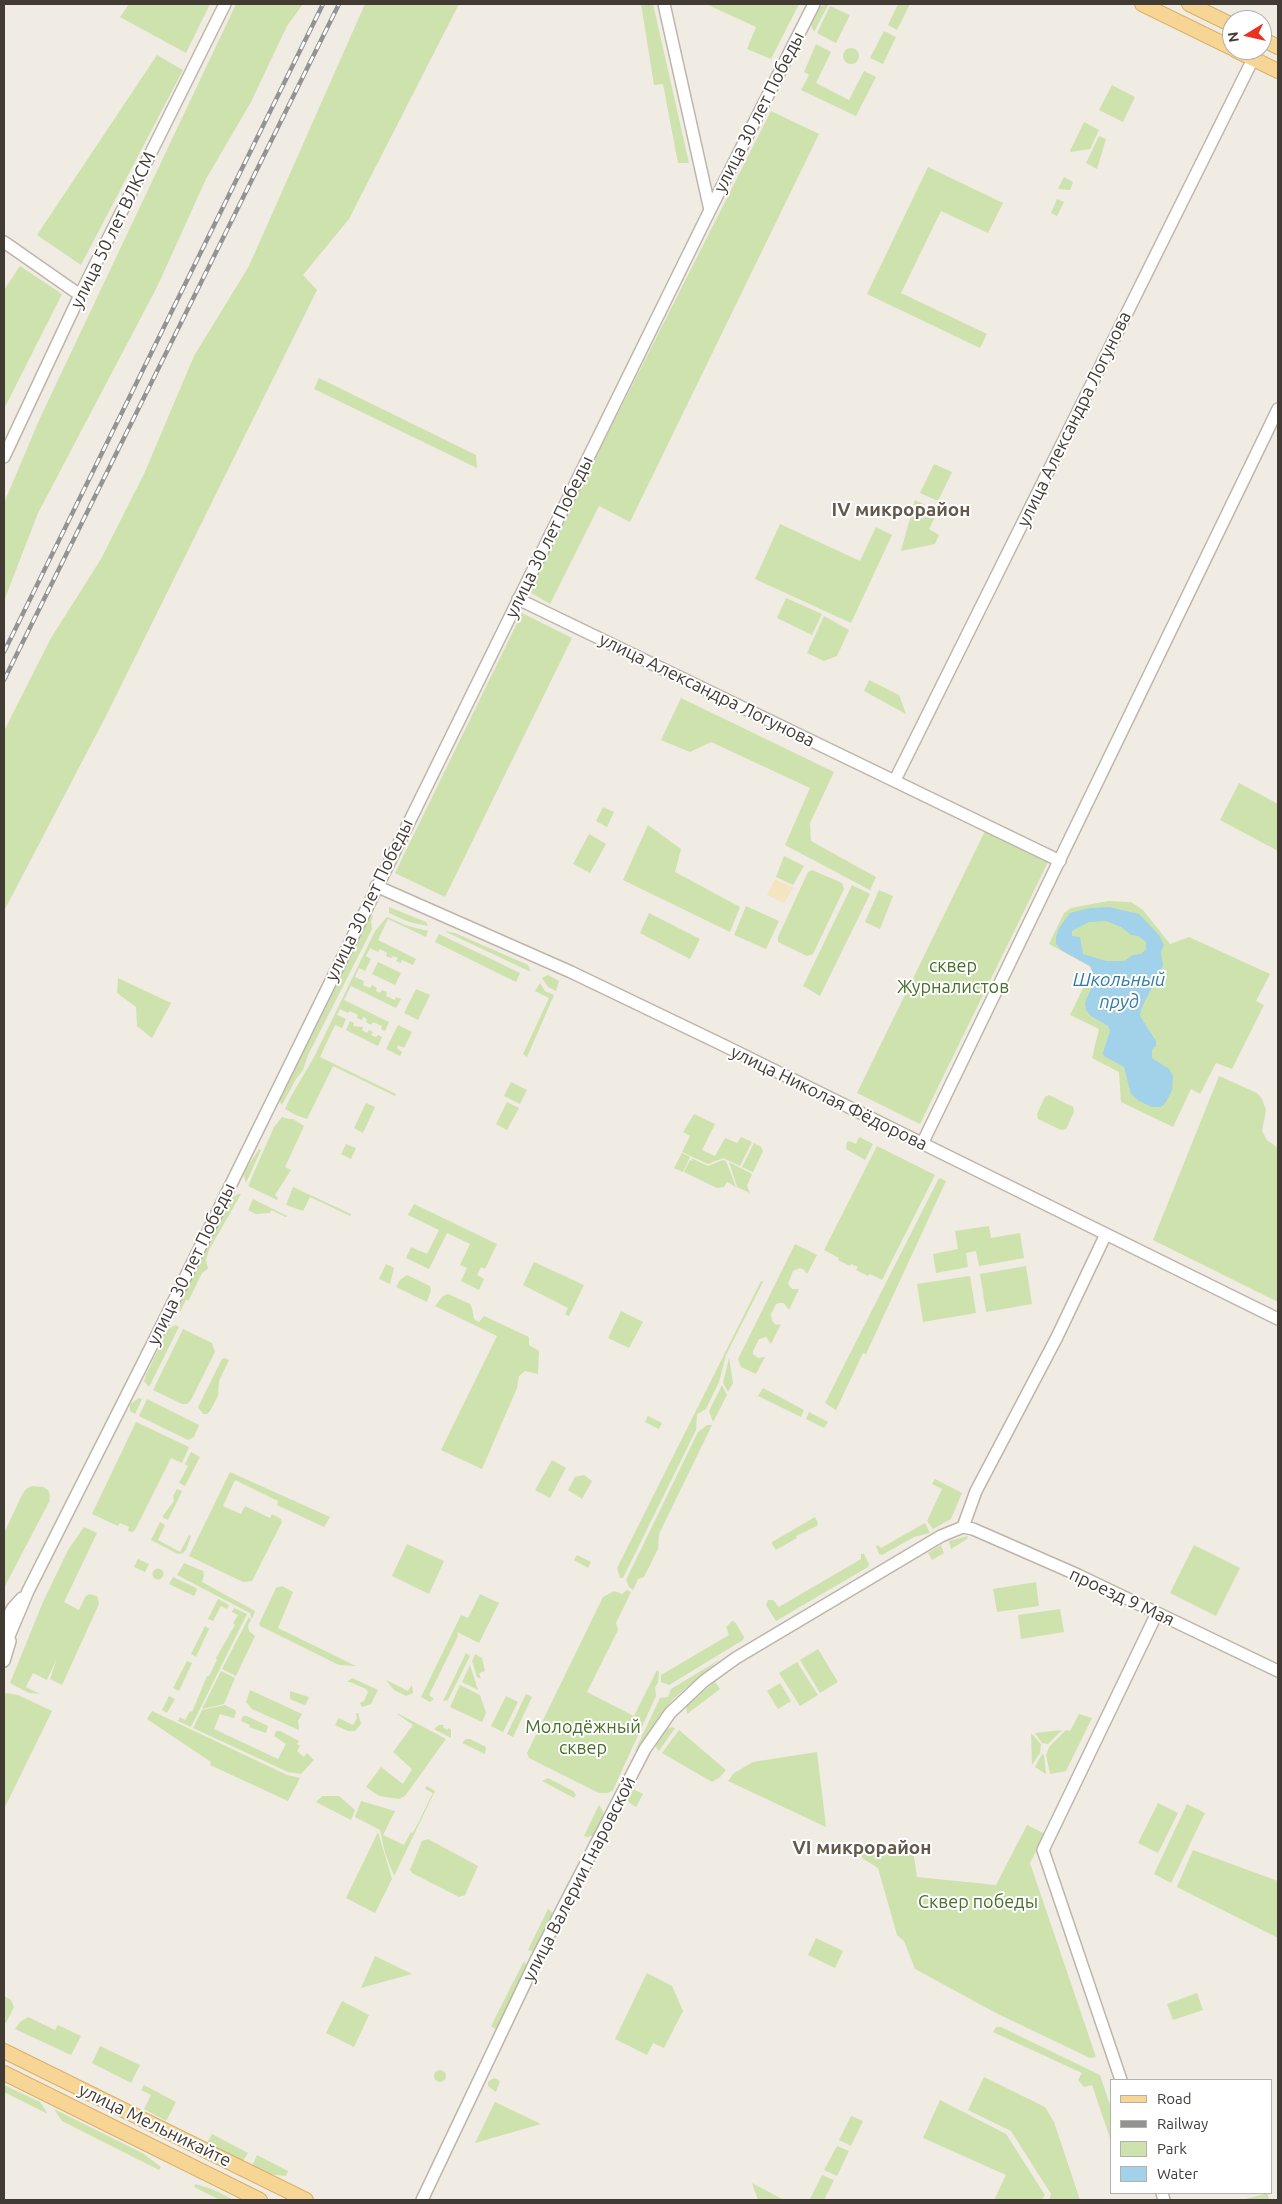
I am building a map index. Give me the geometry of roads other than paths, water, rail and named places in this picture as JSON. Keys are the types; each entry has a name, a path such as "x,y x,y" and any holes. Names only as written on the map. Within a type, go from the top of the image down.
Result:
{"main road":[{"path":"1142,4 1222,43"},
{"path":"1190,4 1222,20"},
{"path":"1256,60 1278,71"},
{"name":"улица Мельникайте","path":"4,2051 306,2200"},
{"name":"улица Мельникайте","path":"4,2073 260,2200"}],"street":[{"name":"улица 50 лет ВЛКСМ","path":"4,457 80,295 225,4"},
{"name":"улица 30 лет Победы","path":"664,4 710,210"},
{"name":"улица 30 лет Победы","path":"4,1648 28,1591 155,1338 376,886 811,7"},
{"name":"улица Александра Логунова","path":"895,780 1251,60"},
{"path":"4,242 80,295"},
{"path":"922,1144 1060,861 1100,773 1278,409"},
{"name":"улица Александра Логунова","path":"518,599 1060,861"},
{"name":"улица Николая Фёдорова","path":"376,886 572,972 1278,1319"},
{"path":"963,1527 976,1491 1053,1345 1106,1234"},
{"name":"проезд 9 Мая","path":"963,1527 973,1529 1078,1575 1278,1671"},
{"name":"улица Валерии Гнаровской","path":"422,2200 537,1958 645,1749 670,1714 704,1681 736,1658 942,1536 963,1527"},
{"name":"улица 30 лет Победы","path":"4,1626 8,1612 28,1591"},
{"path":"1121,2079 1043,1850 1157,1613"},
{"path":"4,1661 16,1622"}],"water":[{"name":"Школьный пруд","path":"1109,907 1139,914 1159,935 1164,945 1161,952 1163,966 1141,1009 1140,1016 1156,1041 1156,1046 1152,1050 1152,1058 1169,1069 1173,1076 1172,1090 1161,1107 1152,1107 1139,1101 1131,1094 1124,1067 1104,1056 1103,1053 1110,1031 1108,1026 1091,1016 1086,1010 1085,1002 1091,989 1092,971 1090,966 1061,950 1056,944 1059,928 1070,913 1090,908","holes":["1106,921 1121,927 1131,935 1138,936 1146,942 1146,949 1141,954 1133,955 1124,961 1106,961 1083,954 1080,937 1072,936 1072,931 1089,922"]}],"railway":[{"path":"4,652 323,4"},
{"path":"4,680 339,4"}],"district":[{"name":"IV микрорайон","path":"901,510"},
{"name":"VI микрорайон","path":"862,1848"}],"park label":[{"name":"сквер Журналистов","path":"953,976"},
{"name":"Молодёжный сквер","path":"583,1737"},
{"name":"Сквер победы","path":"978,1902"}]}
